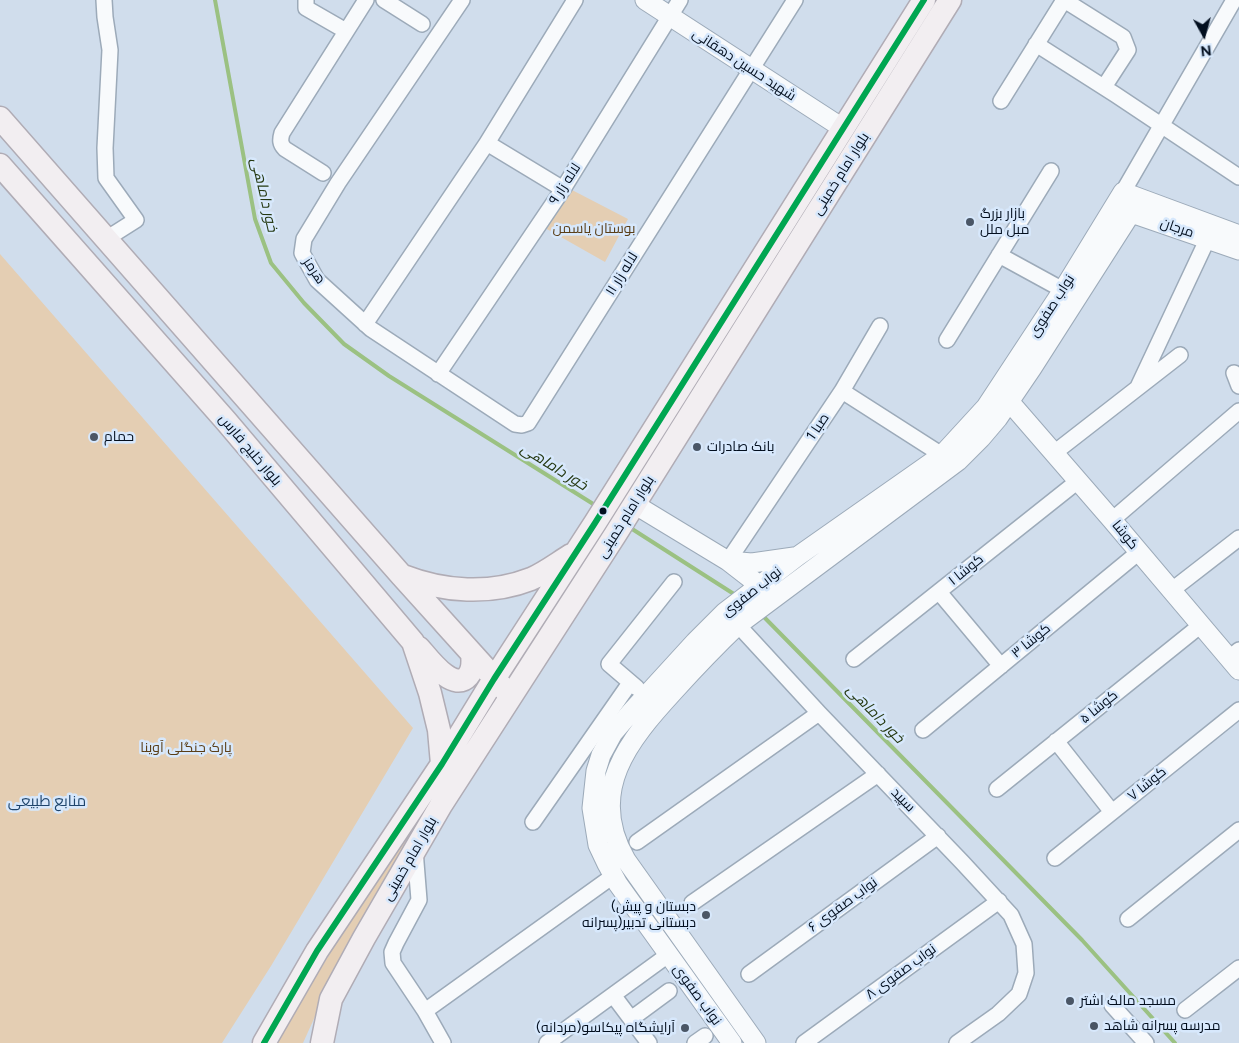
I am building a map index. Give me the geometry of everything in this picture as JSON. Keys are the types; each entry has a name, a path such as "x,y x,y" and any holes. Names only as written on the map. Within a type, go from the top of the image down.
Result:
{"main road":[{"name":"بلوار امام خمینی","path":"264,1043 317,951 442,764 924,0"},
{"name":"بلوار امام خمینی","path":"322,1043 331,999 441,805 616,534 950,0"},
{"path":"0,118 402,576 512,697"},
{"name":"بلوار خلیج فارس","path":"0,165 226,421 413,642 430,693 439,730 442,764"},
{"path":"402,576 435,586 481,590 502,588 533,578 576,552"},
{"path":"413,642 452,680 462,680 468,675 472,667 472,654"},
{"path":"312,1043 331,999"}],"street":[{"path":"104,0 104,17 110,50 105,148 106,178 136,220 106,239"},
{"path":"306,0 306,8 346,31"},
{"path":"323,173 285,149 280,140 282,133 366,0"},
{"path":"384,0 422,24"},
{"name":"هرمز","path":"462,0 338,183 304,239 302,253 317,280 366,324 395,346 515,424 522,425"},
{"path":"366,324 486,143 575,0"},
{"name":"شهید حسین دهقانی","path":"645,0 844,129"},
{"name":"لاله زار ۹","path":"438,374 563,189 680,0"},
{"name":"لاله زار ۱۱","path":"522,425 528,423 795,0"},
{"path":"1001,101 1064,0 1123,36 1128,50 1110,91"},
{"path":"1127,203 1161,126 1234,0"},
{"path":"1036,44 1239,177"},
{"path":"486,143 563,189"},
{"path":"947,340 1051,171"},
{"name":"مرجان","path":"1127,203 1236,229"},
{"name":"مرجان","path":"1127,203 1239,250"},
{"name":"نواب صفوی","path":"732,1043 613,876 598,845 592,808 596,771 608,741 694,642 735,616 772,600 958,461 986,432 1004,395 1063,290 1127,203"},
{"name":"نواب صفوی","path":"756,1043 618,846 612,825 610,808 611,791 617,771 627,750 645,723 708,654 757,587 942,455 986,407 1004,395 1127,203"},
{"path":"1138,387 1208,238"},
{"path":"999,255 1063,290"},
{"name":"صبا 1","path":"728,560 842,391 880,326"},
{"path":"1054,452 1180,355"},
{"path":"842,391 942,455"},
{"name":"کوشا","path":"1004,395 1201,625 1236,660"},
{"path":"1112,520 1239,411"},
{"name":"کوشا ۱","path":"854,660 1078,481"},
{"path":"631,508 728,560 772,600"},
{"path":"1172,590 1239,538"},
{"name":"کوشا ۳","path":"923,730 1139,552"},
{"path":"728,560 752,563 798,556"},
{"path":"646,696 609,664 674,582"},
{"path":"939,592 1001,666"},
{"name":"سپید","path":"735,616 819,713 1011,914 1024,944 1026,973 1019,994 965,1041"},
{"name":"کوشا ۵","path":"997,789 1201,625"},
{"path":"532,822 630,683"},
{"name":"کوشا ۷","path":"1055,858 1239,710"},
{"path":"638,842 819,713"},
{"path":"1056,740 1112,812"},
{"path":"692,903 878,774"},
{"path":"1128,919 1239,830"},
{"name":"نواب صفوی ۶","path":"749,974 938,836"},
{"path":"415,850 419,900 392,952 393,963 425,1011 443,1043"},
{"path":"425,1011 613,876"},
{"name":"نواب صفوی ۸","path":"804,1043 999,902"},
{"path":"547,1043 685,942"},
{"path":"1185,1010 1239,968"},
{"path":"630,1019 669,991"},
{"path":"614,994 630,1019 649,1043"},
{"path":"1112,1005 1146,1043"}],"green space":[{"name":"بوستان یاسمن","path":"572,190 628,219 605,262 545,228"},
{"name":"پارک جنگلی آوینا","path":"0,254 413,728 271,966 222,1043 0,1043"},
{"path":"494,691 499,698 327,990 303,1043 274,1043"}],"waterway":[{"name":"خور داماهی","path":"215,0 255,219 271,263 304,303 344,344 389,376 598,507"},
{"name":"خور داماهی","path":"629,527 737,596"},
{"name":"خور داماهی","path":"762,615 1082,940 1175,1043"}],"transit line":[{"path":"264,1043 317,951 442,764 924,0"}],"place":[{"name":"بازار بزرگ مبل ملل","path":"970,222"},
{"name":"حمام","path":"94,437"},
{"name":"بانک صادرات","path":"697,447"},
{"name":"(دبستان و پیش دبستانی تدبیر(پسرانه","path":"706,915"},
{"name":"مسجد مالک اشتر","path":"1070,1001"},
{"name":"مدرسه پسرانه شاهد","path":"1094,1026"},
{"name":"(آرایشگاه پیکاسو(مردانه","path":"685,1028"}],"district":[{"name":"منابع طبیعی","path":"47,802"}]}
